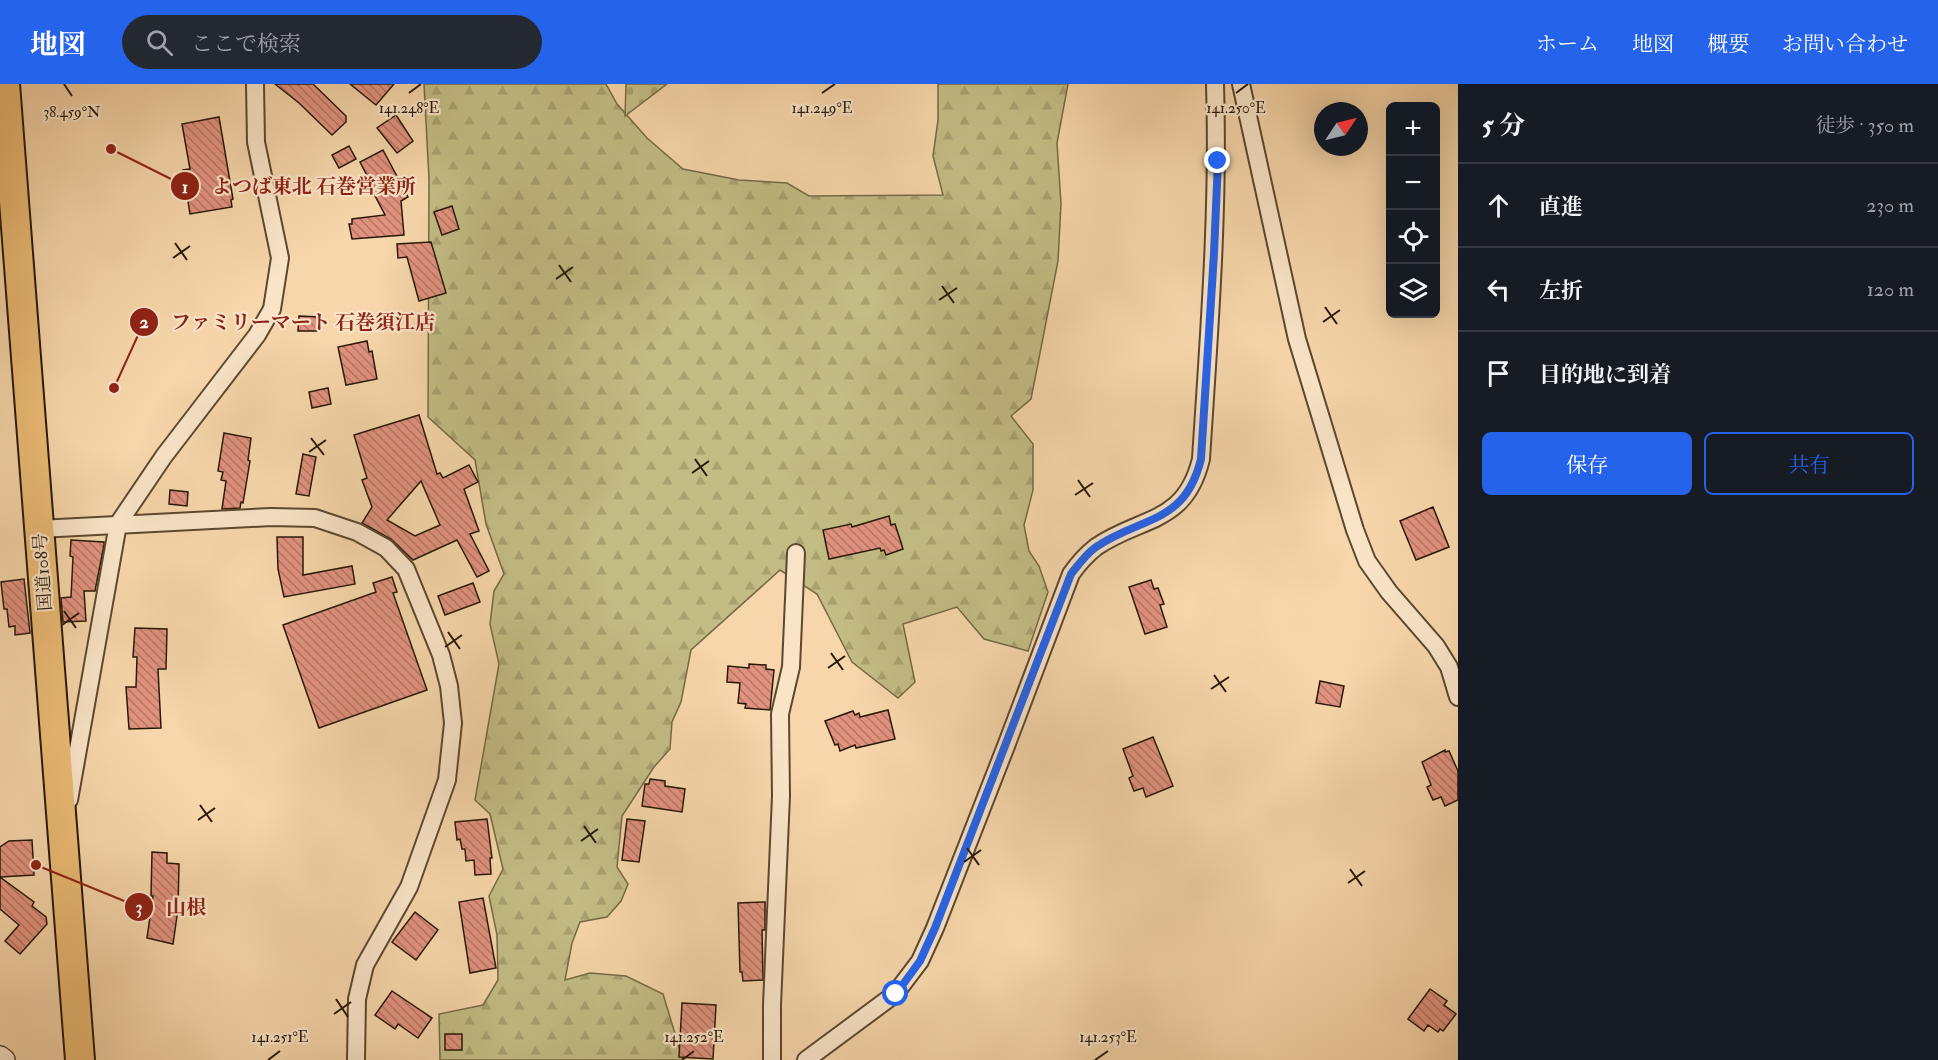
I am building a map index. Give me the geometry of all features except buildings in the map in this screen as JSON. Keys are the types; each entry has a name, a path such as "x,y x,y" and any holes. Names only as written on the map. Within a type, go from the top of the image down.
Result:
{"highway":[{"name":"国道108号","path":"5,84 80,1060"}],"street":[{"path":"63,834 118,524 164,456 257,335 272,309 280,258 256,142 255,84"},
{"path":"806,1060 896,994 920,961 1003,756 1071,574 1096,547 1159,518 1187,493 1197,477 1201,459 1214,253 1218,161 1215,84"},
{"path":"1241,84 1297,339 1355,530 1367,561 1389,592 1440,653 1449,668 1458,697"},
{"path":"39,529 271,517 315,518 357,532 386,548 406,569 441,655 449,686 453,723 447,780 409,887 365,964 357,999 356,1060"},
{"path":"772,1060 772,1005 781,796 780,714 791,667 796,553"},
{"path":"0,1057 4,1060"}],"green space":[{"path":"424,84 606,84 617,104 647,138 683,169 739,180 787,183 809,196 943,195 933,156 938,120 938,84 1068,84 1057,143 1061,204 1058,261 1031,399 1011,416 1033,444 1033,490 1024,525 1029,551 1039,566 1048,592 1028,651 984,639 957,607 903,624 915,682 898,698 852,662 817,594 780,570 691,650 681,702 672,722 670,749 654,767 622,816 617,867 628,884 621,901 607,917 580,922 572,943 565,980 590,973 626,976 663,994 683,1060 440,1060 439,1014 483,1005 498,980 497,935 489,896 503,869 490,814 475,800 499,664 490,624 494,591 504,574 486,524 475,460 428,417 429,179"},
{"path":"626,84 667,84 625,116"}],"place":[{"name":"よつば東北 石巻営業所","path":"111,149"},
{"name":"ファミリーマート 石巻須江店","path":"114,388"},
{"name":"山根","path":"36,865"}],"route":[{"path":"896,994 920,961 935,928 1071,574 1096,547 1159,518 1187,493 1197,477 1201,459 1218,161"}]}
